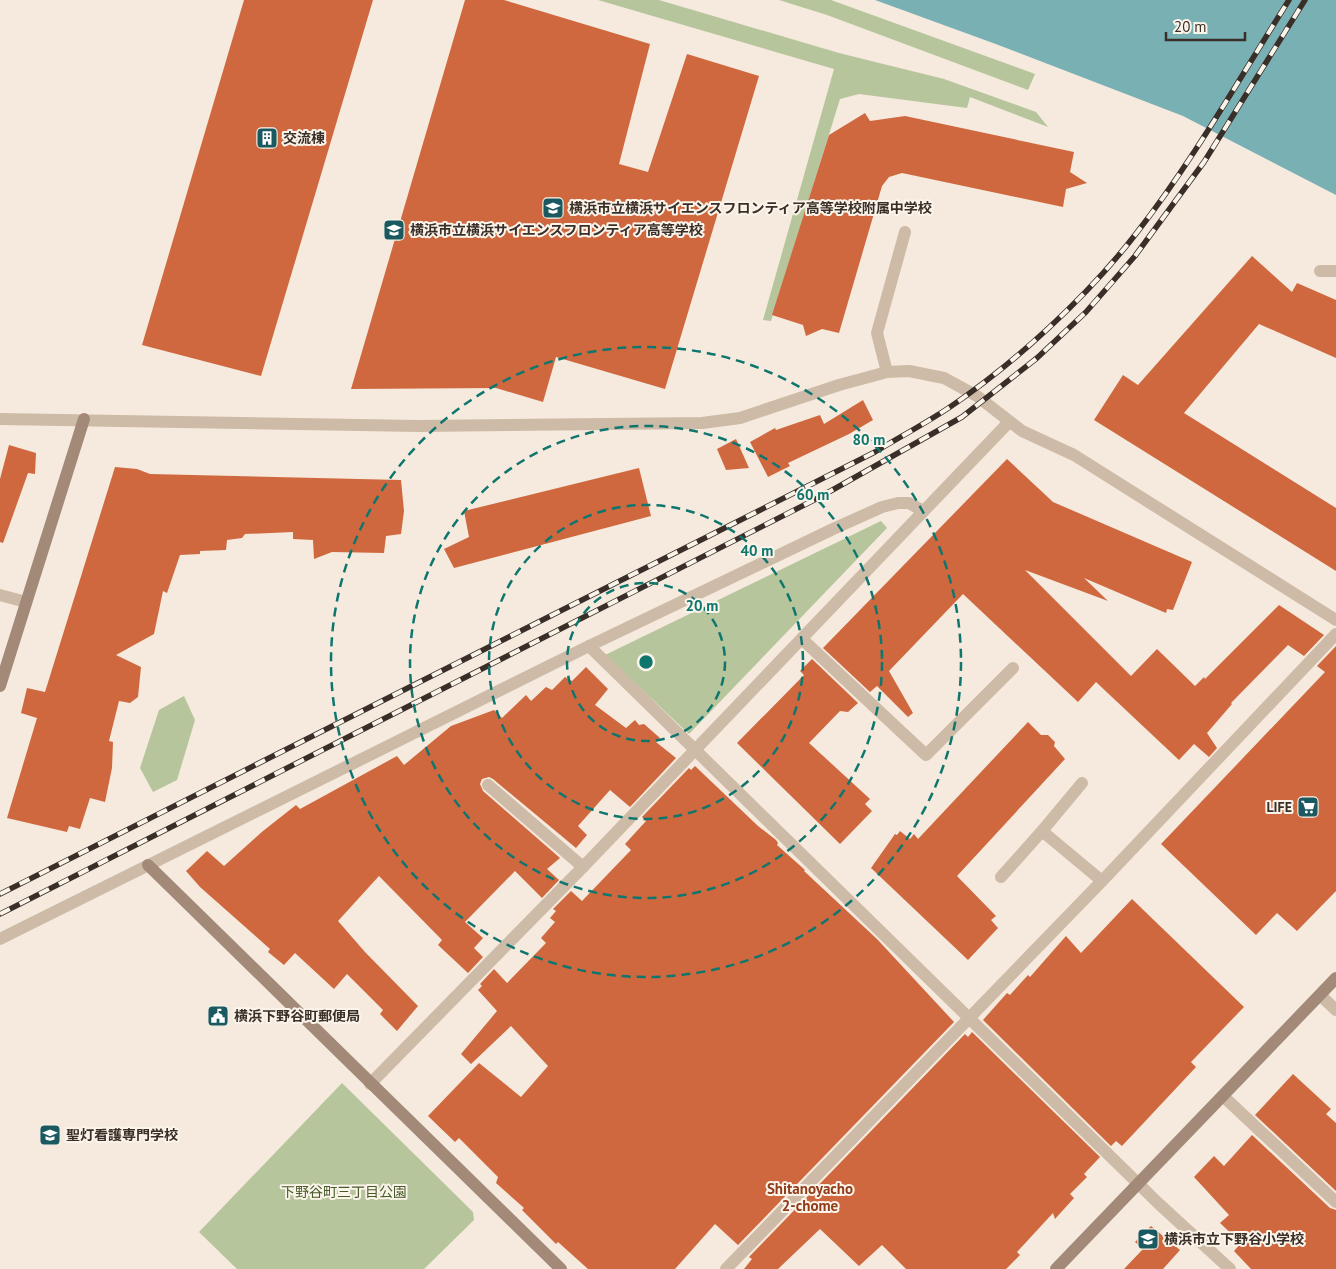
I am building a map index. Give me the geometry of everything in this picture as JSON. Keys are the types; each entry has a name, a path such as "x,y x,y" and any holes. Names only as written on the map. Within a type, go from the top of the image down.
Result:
{"street":[{"path":"887,372 877,333 905,232"},
{"path":"1320,272 1336,271"},
{"path":"0,419 418,426 702,424 740,418 839,385 887,372 909,371 944,378 977,396 1022,431 1074,455 1336,620"},
{"path":"0,686 84,419"},
{"path":"370,1084 583,866 1009,422"},
{"path":"0,939 589,646 882,507 898,503 909,503 923,511"},
{"path":"0,595 26,602"},
{"path":"726,1269 1102,881 1336,634"},
{"path":"802,638 926,755 1013,668"},
{"path":"589,646 970,1016 1139,1184 1230,1269"},
{"path":"1001,877 1082,783"},
{"path":"488,785 583,866"},
{"path":"1042,831 1102,881"},
{"path":"148,865 561,1269"},
{"path":"1056,1269 1320,995 1334,983"},
{"path":"1320,995 1336,1010"},
{"path":"1223,1096 1336,1202"}],"green space":[{"path":"598,0 659,0 839,53 944,79 1036,112 1048,127 970,97 967,108 859,94 840,99 771,321 763,320 834,69"},
{"path":"779,0 831,0 1035,74 1028,90 827,15"},
{"path":"881,521 887,528 689,734 605,655"},
{"path":"184,696 195,720 177,780 153,792 140,768 159,710"},
{"name":"下野谷町三丁目公園","path":"342,1083 473,1212 474,1220 424,1269 237,1269 199,1232"}],"water":[{"path":"875,0 1336,0 1336,195 1183,116"}],"building":[{"name":"交流棟","path":"244,0 373,0 261,376 142,345"},
{"path":"465,0 504,0 650,44 619,164 648,172 687,54 759,76 665,389 556,357 543,402 496,388 351,389"},
{"path":"865,113 870,121 905,116 1074,152 1070,172 1087,183 1066,189 1063,207 902,173 889,177 882,186 839,333 822,329 806,336 803,325 772,315 829,135"},
{"path":"1252,256 1292,292 1297,283 1336,300 1336,358 1259,324 1184,413 1336,508 1336,571 1094,420 1123,375 1138,385"},
{"path":"863,400 873,420 849,434 788,463 790,466 768,477 750,442 775,428 776,430 820,415 824,424"},
{"path":"736,439 749,468 726,470 717,449"},
{"path":"9,445 36,453 35,474 28,473 3,543 0,542 0,479"},
{"path":"1007,459 1053,502 1192,562 1173,610 1167,609 1166,613 1084,578 1108,601 1025,570 1131,676 1157,649 1195,686 1204,677 1205,679 1279,605 1324,635 1304,656 1288,645 1231,703 1207,733 1217,748 1209,757 1194,744 1179,760 1096,682 1078,702 963,594 889,671 913,713 908,717 877,686 870,692 823,648"},
{"path":"115,467 137,469 150,474 401,480 404,511 401,534 386,536 384,553 332,552 314,559 313,540 293,539 293,532 245,534 242,538 227,540 226,550 200,551 200,554 180,555 167,593 163,591 154,634 116,655 141,667 138,697 130,703 119,701 109,741 113,742 112,768 105,802 90,798 80,829 69,826 67,832 7,818 37,718 21,713 27,688 45,692"},
{"path":"639,468 651,516 454,568 444,549 469,537 464,511"},
{"path":"1336,646 1336,891 1297,931 1277,913 1256,935 1161,844 1325,672 1317,666"},
{"path":"812,659 858,703 848,712 840,711 809,743 870,799 865,804 872,811 840,844 737,743 804,675 800,671"},
{"path":"586,667 608,689 595,705 626,728 635,720 639,725 644,724 660,738 656,742 676,758 630,807 610,790 578,826 587,835 576,848 493,779 489,777 482,779 480,784 483,791 560,858 547,869 559,880 542,898 515,871 465,922 483,938 474,948 483,957 468,973 438,945 442,940 379,876 338,921 365,952 418,1006 397,1031 380,1014 383,1010 347,974 334,989 295,953 284,965 268,952 270,949 200,887 186,871 207,851 224,866 296,805 300,809 397,756 404,765 451,726 494,710 502,718 526,695 531,701 546,687 552,690 565,677 572,681"},
{"path":"1028,722 1041,735 1048,735 1055,742 1054,746 1065,759 957,876 996,916 991,920 998,928 968,960 871,868 895,834 897,835 900,831 910,839 914,834 918,839"},
{"path":"695,766 758,826 776,840 777,845 877,939 954,1022 738,1245 715,1224 675,1269 588,1269 558,1242 556,1244 522,1210 524,1208 496,1183 498,1177 459,1138 455,1142 428,1116 479,1063 521,1097 548,1066 511,1026 471,1064 461,1054 497,1011 478,990 482,986 480,984 494,969 507,983 546,943 541,938 555,922 550,918 556,911 553,909 571,891 582,901 631,850 625,844 646,821 642,817 689,768 691,770"},
{"path":"1132,899 1244,1007 1191,1062 1196,1067 1122,1146 1116,1141 1111,1146 983,1020 1007,993 1010,995 1028,975 1030,977 1066,936 1081,953"},
{"path":"972,1032 1100,1157 1084,1174 1087,1177 1070,1194 1074,1198 1055,1219 1053,1213 1017,1252 1020,1255 1006,1269 906,1269 882,1245 859,1266 820,1229 778,1269 744,1269 752,1259 749,1257 965,1034 968,1037"},
{"path":"1293,1074 1331,1109 1326,1114 1336,1123 1336,1191 1255,1115"},
{"path":"1252,1135 1330,1208 1336,1210 1336,1269 1251,1269 1234,1251 1241,1243 1220,1223 1229,1215 1194,1177 1214,1156 1224,1166"},
{"path":"1151,1226 1180,1250 1163,1269 1124,1269 1143,1249 1135,1242"}],"railway":[{"path":"0,894 875,452 975,390 1024,350 1073,305 1135,235 1215,119 1289,0"},
{"path":"0,914 820,497 962,417 1037,358 1086,312 1135,256 1204,162 1305,0"}],"place":[{"name":"交流棟","path":"267,138"},
{"name":"横浜市立横浜サイエンスフロンティア高等学校附属中学校","path":"553,208"},
{"name":"横浜市立横浜サイエンスフロンティア高等学校","path":"394,230"},
{"name":"LIFE","path":"1308,807"},
{"name":"横浜下野谷町郵便局","path":"218,1016"},
{"name":"聖灯看護専門学校","path":"50,1135"},
{"name":"横浜市立下野谷小学校","path":"1148,1239"}],"district":[{"name":"Shitanoyacho 2-chome","path":"810,1198"}]}
